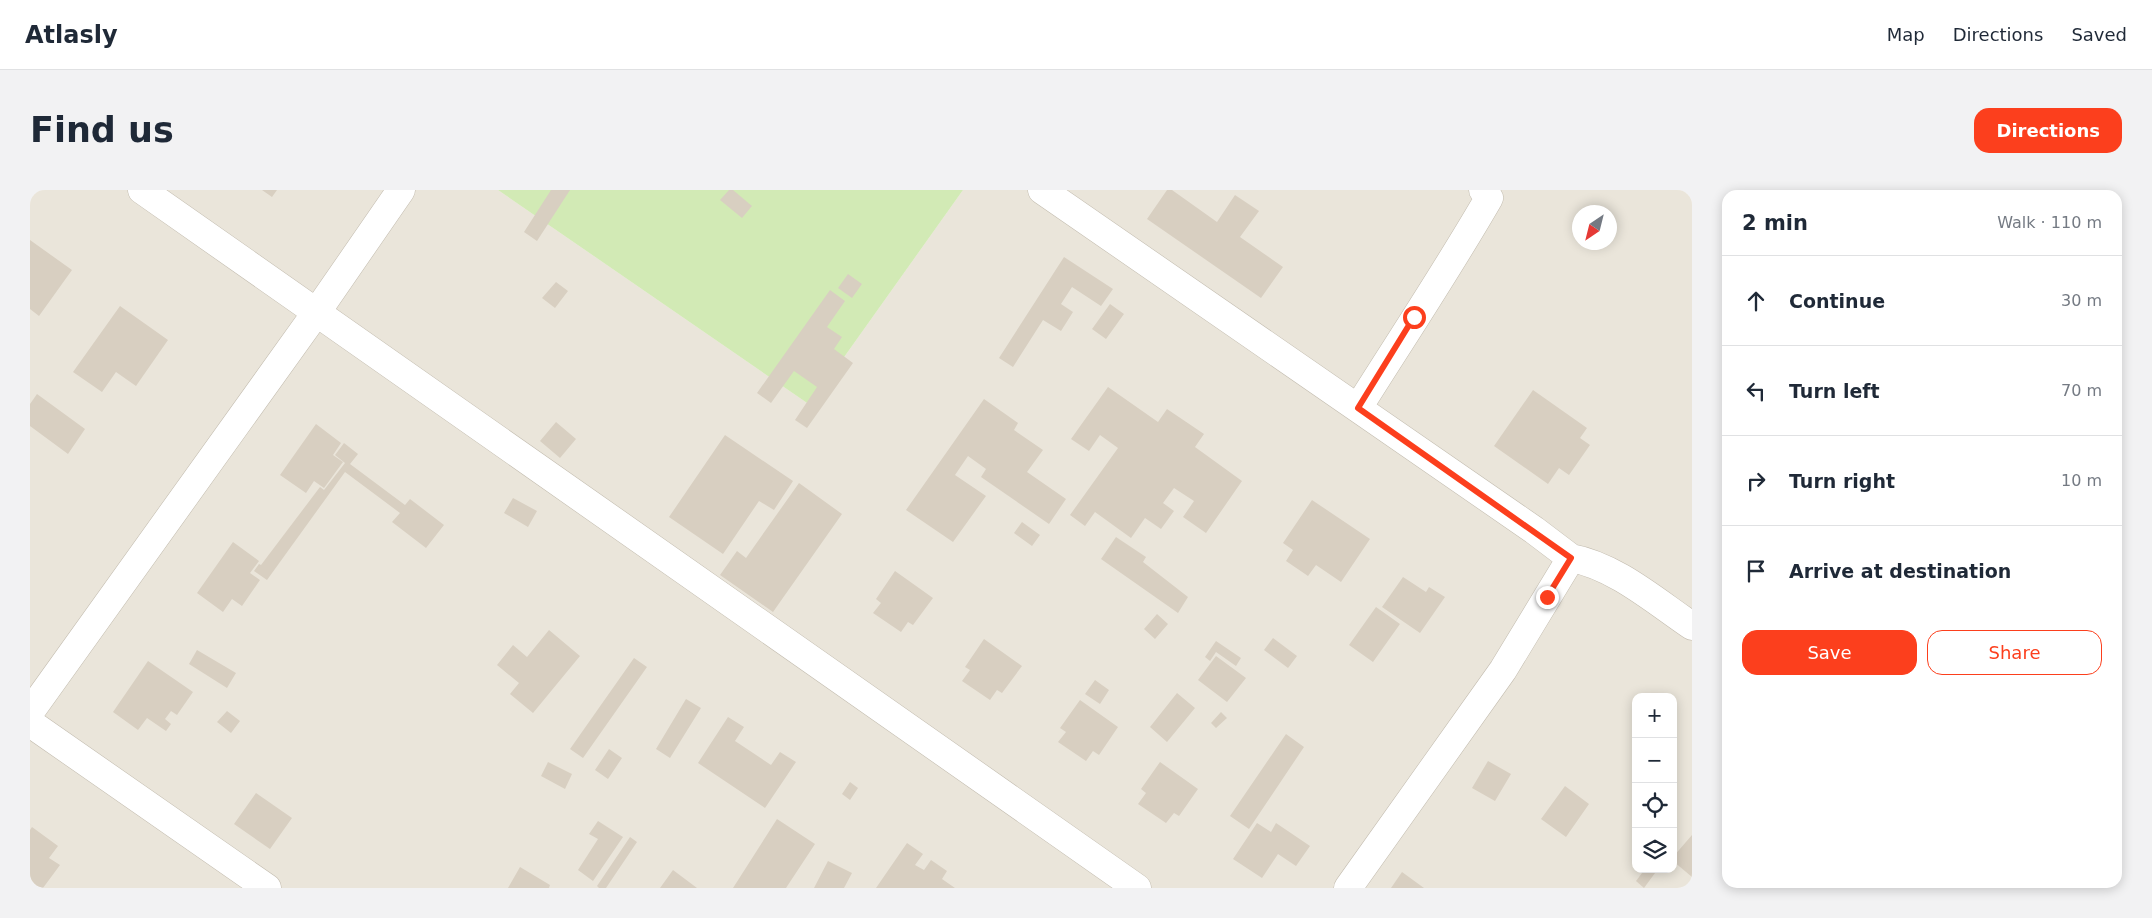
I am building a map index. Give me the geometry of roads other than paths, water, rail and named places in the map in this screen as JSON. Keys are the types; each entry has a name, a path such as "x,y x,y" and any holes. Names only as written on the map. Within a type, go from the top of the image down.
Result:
{"street":[{"path":"142,190 1137,888"},
{"path":"30,712 316,313 401,190"},
{"path":"1042,190 1571,558 1585,560 1618,576 1692,626"},
{"path":"1358,408 1414,317 1452,261 1489,198 1483,190"},
{"path":"1348,888 1503,670 1571,558"},
{"path":"30,723 267,888"}]}
